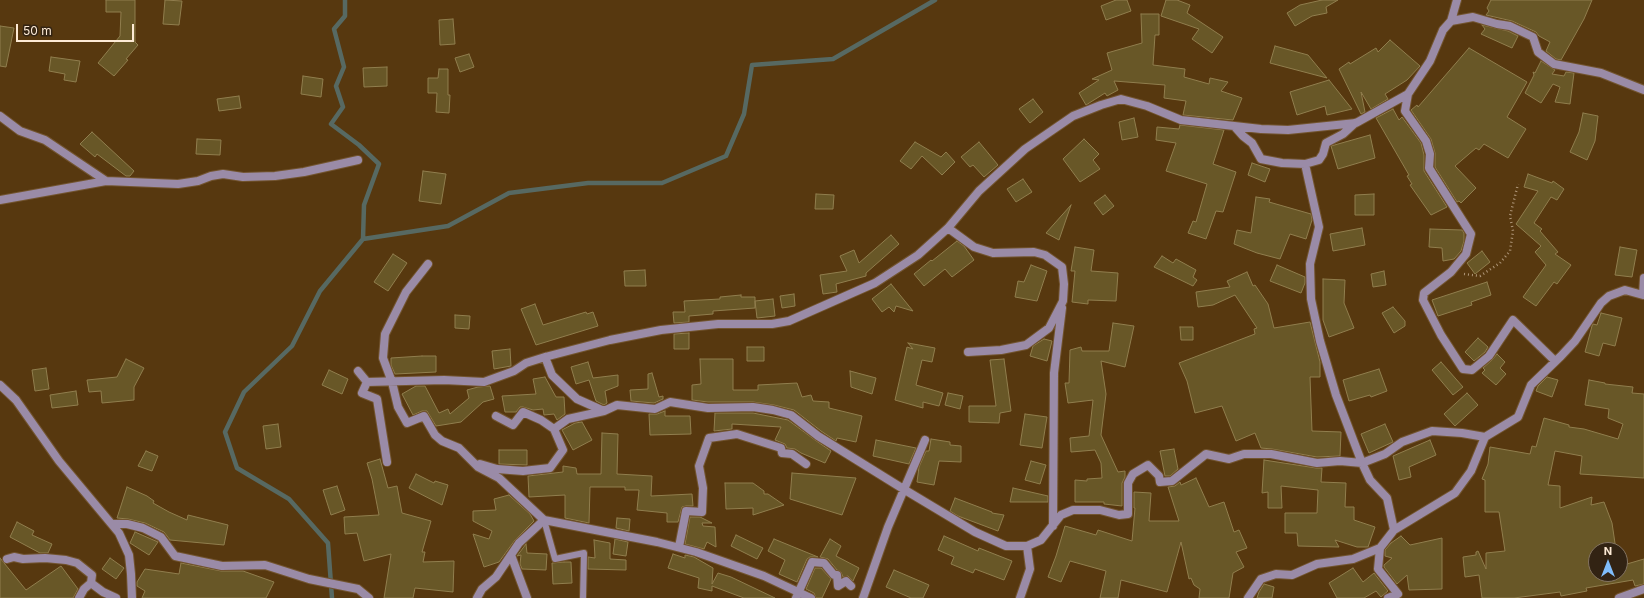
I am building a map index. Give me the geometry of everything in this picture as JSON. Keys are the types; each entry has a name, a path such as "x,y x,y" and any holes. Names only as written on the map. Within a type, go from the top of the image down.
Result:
{"street":[{"path":"1457,0 1451,21 1443,30 1430,61 1408,94 1405,111 1426,141 1430,154 1429,168 1471,234 1466,254 1451,272 1424,293 1423,300 1463,369 1472,370 1489,356 1513,320 1555,361"},
{"path":"1451,21 1473,17 1510,26 1533,38 1538,52 1554,64 1602,73 1644,90"},
{"path":"1235,127 1252,143 1261,159 1305,164 1319,160 1323,154 1326,143 1343,134 1356,123 1408,94"},
{"path":"367,382 444,380 484,382 514,372 526,363 610,340 661,330 718,324 772,324 789,321 875,283 918,255 948,228 979,191 1025,149 1072,116 1121,99 1146,106 1181,120 1235,127 1288,130 1356,123"},
{"path":"0,116 20,131 45,140 106,181"},
{"path":"0,200 106,181 178,184 198,181 211,176 223,174 243,177 275,176 304,172 358,160"},
{"path":"1305,164 1319,227 1310,264 1311,299 1320,341 1336,395 1362,463 1370,480 1386,498 1394,530"},
{"path":"948,228 974,247 993,253 1034,252 1045,255 1062,267 1064,284 1063,301 1054,373 1053,526"},
{"path":"428,264 406,292 384,334 383,358 392,382 398,408 407,423 424,416 435,435 442,441 458,448 478,467 499,478 544,520 657,542 679,548 733,564 764,576 798,595 811,598"},
{"path":"1248,598 1261,579 1276,574 1292,575 1317,564 1353,559 1380,548 1394,530 1455,493 1471,472 1485,437 1518,417 1531,384 1574,341 1601,303 1608,296 1625,290 1642,295 1644,278"},
{"path":"968,352 1001,350 1026,345 1049,328 1063,301"},
{"path":"545,357 552,375 577,399 604,411"},
{"path":"358,371 367,382"},
{"path":"367,382 362,393 378,399 387,462"},
{"path":"0,385 16,400 59,461 119,533 129,555 132,598"},
{"path":"554,429 568,420 604,411 617,405 655,409 670,402 708,408 753,408 773,410 791,415 818,436 905,490 975,532 1006,546 1027,546 1041,540 1061,515 1072,510 1100,510 1119,515 1128,514 1128,484 1133,474 1148,465 1159,476 1160,482 1172,481 1206,454 1229,459 1244,454 1271,454 1317,463 1340,461 1362,463 1385,454 1402,442 1432,431 1462,433 1485,437"},
{"path":"473,463 497,469 523,471 550,468 563,450 554,429 541,420 523,412 514,425 496,416"},
{"path":"679,548 686,511 702,512 702,488 699,466 709,438 737,434 781,448 782,453 792,454 806,464"},
{"path":"863,598 888,527 905,490 908,476 924,440"},
{"path":"477,598 482,589 496,577 519,543 544,520"},
{"path":"113,524 127,524 143,528 161,537 175,556 222,566 265,566 309,579 358,589 369,598"},
{"path":"1020,598 1030,569 1027,546"},
{"path":"1380,548 1378,569 1398,594 1388,598"},
{"path":"511,554 526,598"},
{"path":"7,560 14,557 23,560 45,558 66,560 77,563 92,575 91,584 84,589 79,598"},
{"path":"798,595 812,562 824,563 834,575 837,575 838,586 846,581 851,586"},
{"path":"91,584 116,598"},
{"path":"1619,598 1644,589"}],"lane":[{"path":"544,520 555,559 584,554 583,598"}],"path":[{"path":"1451,272 1480,276 1500,263 1510,251 1513,231 1510,216 1518,184"}],"building":[{"path":"106,0 135,0 135,42 138,45 126,59 128,60 114,76 98,63 120,36 121,12 106,12"},
{"path":"165,0 182,1 179,25 163,24"},
{"path":"1116,0 1127,0 1131,11 1106,20 1101,6"},
{"path":"1166,0 1177,0 1190,5 1187,13 1223,37 1212,53 1192,39 1199,29 1161,16"},
{"path":"1322,0 1338,0 1326,7 1327,13 1312,16 1295,26 1287,13 1300,5"},
{"path":"1491,0 1592,0 1584,19 1561,60 1556,59 1546,51 1550,42 1539,36 1536,32 1512,21 1486,15 1489,11 1487,8"},
{"path":"1141,14 1159,14 1159,35 1155,35 1153,65 1185,69 1184,77 1209,84 1210,78 1228,82 1221,91 1242,98 1233,120 1183,115 1186,101 1164,98 1165,85 1114,81 1118,90 1107,96 1105,93 1086,105 1079,93 1099,80 1092,79 1112,70 1107,53 1142,43"},
{"path":"453,19 455,44 440,45 439,20"},
{"path":"1482,25 1508,31 1518,36 1512,48 1481,34 1485,29"},
{"path":"0,26 14,28 6,67 0,66"},
{"path":"1390,40 1420,66 1407,80 1385,94 1388,99 1371,109 1361,92 1365,112 1361,114 1339,69 1376,48 1378,52"},
{"path":"1275,46 1308,55 1327,78 1270,63"},
{"path":"1469,48 1527,82 1507,117 1526,129 1508,158 1484,144 1479,150 1476,148 1455,166 1476,188 1461,203 1459,201 1457,202 1435,167 1435,153 1431,139 1411,110 1417,105 1418,107"},
{"path":"469,54 474,67 460,72 455,58"},
{"path":"51,57 80,61 76,82 64,80 65,74 49,71"},
{"path":"1541,61 1555,70 1552,74 1564,76 1566,72 1574,73 1570,104 1555,102 1560,87 1553,84 1541,103 1525,93 1534,75 1533,72 1535,73"},
{"path":"387,67 387,86 364,87 363,68"},
{"path":"439,69 448,69 448,95 450,95 449,113 436,112 437,93 428,93 428,78 438,78"},
{"path":"303,76 323,79 321,97 301,94"},
{"path":"1329,80 1352,109 1327,115 1325,106 1297,115 1290,92"},
{"path":"239,96 241,108 219,111 217,99"},
{"path":"1033,99 1043,112 1030,123 1019,109"},
{"path":"1393,109 1399,120 1402,117 1421,143 1424,155 1424,171 1447,207 1431,215 1410,185 1412,184 1407,176 1409,175 1376,118"},
{"path":"1583,113 1598,116 1595,141 1587,160 1570,152 1579,132"},
{"path":"1134,118 1138,137 1122,140 1119,122"},
{"path":"1180,125 1224,130 1213,164 1236,172 1223,212 1216,211 1206,239 1188,233 1193,221 1196,222 1207,184 1166,171 1176,143 1156,140 1157,127 1179,129"},
{"path":"92,132 134,171 130,176 126,176 97,154 95,157 80,144"},
{"path":"1370,135 1375,158 1338,169 1331,146"},
{"path":"197,139 221,140 220,155 196,154"},
{"path":"1084,139 1099,154 1093,160 1100,169 1080,182 1063,159"},
{"path":"915,142 941,157 946,152 955,162 942,175 922,156 911,169 900,161"},
{"path":"979,142 998,165 984,177 973,165 970,167 961,157"},
{"path":"1252,163 1270,169 1265,182 1248,175"},
{"path":"423,171 446,174 441,204 419,201"},
{"path":"1528,174 1552,183 1553,181 1564,189 1557,200 1551,197 1534,223 1542,229 1540,231 1558,252 1555,254 1571,265 1557,284 1554,282 1536,306 1523,297 1546,265 1535,252 1541,246 1516,224 1538,191 1524,187"},
{"path":"1023,179 1032,192 1016,202 1007,189"},
{"path":"816,194 834,195 833,209 815,209"},
{"path":"1374,194 1374,215 1355,215 1355,195"},
{"path":"1105,195 1114,206 1103,215 1094,203"},
{"path":"1256,197 1270,199 1269,202 1311,214 1312,220 1306,239 1290,234 1280,259 1257,253 1234,244 1237,230 1251,233"},
{"path":"1071,205 1059,240 1046,233"},
{"path":"1362,228 1365,245 1333,251 1330,234"},
{"path":"1430,229 1462,230 1464,233 1464,241 1461,251 1454,259 1443,261 1442,248 1429,247"},
{"path":"891,235 899,244 866,273 866,276 836,284 837,292 823,294 820,275 847,271 840,256 854,250 859,263"},
{"path":"957,241 964,246 974,260 952,277 945,269 924,286 914,274"},
{"path":"1075,247 1094,250 1091,271 1118,273 1116,301 1088,300 1088,304 1072,302 1075,271 1071,271"},
{"path":"1620,247 1637,250 1632,277 1615,275"},
{"path":"1482,251 1490,262 1475,274 1467,263"},
{"path":"393,254 407,263 388,291 374,282"},
{"path":"1162,256 1173,263 1176,259 1196,270 1193,277 1197,280 1193,286 1154,267"},
{"path":"1031,265 1047,271 1037,301 1015,297 1018,281 1024,282"},
{"path":"1277,265 1305,277 1305,283 1301,293 1270,281"},
{"path":"645,270 646,286 625,286 624,271"},
{"path":"1384,271 1386,285 1373,287 1371,274"},
{"path":"1247,272 1253,286 1255,285 1268,304 1274,328 1310,322 1320,362 1320,377 1310,377 1312,431 1341,432 1340,456 1317,457 1261,448 1255,433 1236,441 1222,406 1195,413 1187,381 1179,363 1255,334 1254,329 1257,328 1235,295 1213,305 1198,307 1196,292 1230,287 1227,281"},
{"path":"1323,279 1345,280 1344,303 1354,328 1329,337 1323,320"},
{"path":"1487,282 1491,295 1471,302 1472,305 1438,316 1432,300"},
{"path":"891,284 913,311 896,306 894,312 889,307 882,312 872,299"},
{"path":"794,294 795,306 782,308 780,296"},
{"path":"741,295 741,297 755,297 755,308 713,311 713,314 689,316 689,322 674,323 673,312 685,312 684,301 720,299 720,297"},
{"path":"773,299 775,316 757,318 755,301"},
{"path":"535,304 543,325 586,312 587,314 593,312 598,326 536,345 521,309"},
{"path":"1393,307 1405,321 1405,326 1394,333 1382,313"},
{"path":"1601,313 1622,318 1615,346 1603,343 1599,356 1585,352 1592,326 1593,324 1597,325"},
{"path":"455,315 470,316 469,329 455,328"},
{"path":"1113,323 1134,326 1125,367 1101,361 1106,394 1101,435 1118,472 1125,471 1125,477 1122,483 1122,506 1104,504 1104,502 1075,502 1075,480 1087,481 1087,479 1102,478 1101,463 1095,450 1071,452 1070,438 1089,436 1093,400 1068,403 1065,383 1069,383 1070,350 1081,347 1082,351 1109,351"},
{"path":"1180,327 1193,327 1193,340 1181,340"},
{"path":"689,333 689,349 674,349 674,334"},
{"path":"1478,338 1488,347 1485,352 1474,361 1465,352"},
{"path":"1044,339 1052,341 1047,361 1030,356 1033,346"},
{"path":"908,343 935,348 932,362 922,360 916,385 943,393 939,406 923,402 923,408 895,400 907,347 913,349"},
{"path":"747,347 764,347 764,361 747,361"},
{"path":"510,349 511,366 494,369 492,351"},
{"path":"1497,354 1505,362 1500,368 1506,374 1496,385 1482,373 1485,370 1483,368"},
{"path":"436,356 436,372 395,374 391,365 391,358"},
{"path":"126,359 144,368 134,387 134,400 102,403 101,391 89,392 87,380 117,377"},
{"path":"700,359 733,359 733,390 758,390 758,385 797,383 802,397 811,395 813,401 829,402 829,408 862,416 856,442 837,438 836,441 794,410 753,402 708,402 692,400 692,385 701,384"},
{"path":"1004,359 1011,411 1000,413 999,423 969,422 969,406 996,406 990,360"},
{"path":"588,362 593,378 618,375 618,386 605,391 607,403 604,405 596,401 589,380 576,384 571,367"},
{"path":"1441,362 1463,387 1453,395 1432,370"},
{"path":"46,368 49,389 35,391 32,370"},
{"path":"1379,369 1387,391 1371,397 1370,395 1349,401 1343,380"},
{"path":"329,370 348,379 342,394 322,385"},
{"path":"850,371 876,378 872,394 851,387"},
{"path":"652,373 659,397 663,396 663,399 654,403 631,401 630,390 648,389 648,374"},
{"path":"545,377 556,397 564,397 565,414 557,420 554,414 544,415 543,409 533,410 520,407 516,412 505,412 502,396 536,394 533,379"},
{"path":"1547,377 1558,380 1552,397 1536,391 1538,386"},
{"path":"1589,380 1605,384 1633,387 1632,393 1644,394 1644,478 1580,474 1582,456 1555,451 1548,485 1560,486 1560,508 1592,497 1591,505 1604,502 1612,523 1615,542 1588,542 1588,582 1621,582 1586,588 1587,591 1561,596 1560,592 1514,598 1482,598 1479,575 1465,577 1463,557 1476,555 1476,552 1478,551 1486,569 1486,553 1505,551 1499,512 1485,512 1485,480 1482,479 1488,464 1490,447 1530,454 1532,446 1536,447 1544,418 1569,425 1569,427 1584,429 1618,439 1623,424 1608,418 1609,409 1585,405"},
{"path":"416,386 425,386 439,413 448,409 450,414 469,398 467,390 478,387 490,386 494,399 483,402 461,422 436,426 427,411 422,411 413,415 402,394"},
{"path":"76,391 78,405 52,408 50,395"},
{"path":"948,393 963,396 960,409 945,405"},
{"path":"1467,393 1478,405 1455,426 1444,414"},
{"path":"665,411 665,416 690,416 691,434 650,435 649,414 657,414"},
{"path":"715,413 753,413 788,420 831,451 825,463 795,449 787,448 785,444 775,440 781,427 732,424 732,429 714,431"},
{"path":"1025,414 1047,417 1042,448 1020,445"},
{"path":"582,422 592,440 573,450 562,430 575,423"},
{"path":"278,424 281,447 266,449 263,426"},
{"path":"1385,424 1393,442 1369,453 1361,434"},
{"path":"602,433 618,434 617,474 652,476 651,496 692,494 693,506 682,507 678,522 667,522 667,513 637,510 639,490 625,490 625,487 590,487 589,523 565,518 565,495 529,497 528,476 563,472 563,466 576,468 577,474 601,474"},
{"path":"931,439 950,442 950,445 961,446 961,462 939,461 934,485 917,482 919,467 926,451 929,451"},
{"path":"876,440 916,448 909,464 873,456"},
{"path":"1430,440 1436,455 1409,467 1411,477 1399,480 1393,456"},
{"path":"1174,449 1178,469 1170,476 1165,476 1160,451"},
{"path":"499,450 527,450 527,465 499,464"},
{"path":"146,451 158,456 152,471 138,466"},
{"path":"380,459 388,488 397,486 402,513 431,521 422,552 425,552 423,562 454,561 453,592 415,588 413,598 384,598 391,554 364,561 357,533 345,534 344,517 379,515 372,479 367,463"},
{"path":"1264,460 1322,468 1321,482 1346,483 1345,507 1354,507 1354,520 1375,527 1368,547 1357,547 1335,540 1339,547 1298,546 1297,533 1285,533 1285,513 1317,513 1318,490 1281,486 1282,508 1268,508 1268,492 1262,493"},
{"path":"1031,461 1046,465 1040,484 1025,480"},
{"path":"792,473 856,478 842,515 790,499"},
{"path":"416,474 434,483 435,481 448,485 442,505 409,488"},
{"path":"1196,478 1209,507 1224,502 1234,532 1239,530 1247,548 1236,552 1244,567 1233,573 1229,598 1199,598 1200,589 1194,585 1191,578 1189,579 1181,542 1167,592 1121,580 1118,598 1100,598 1106,571 1070,561 1061,582 1048,577 1065,526 1096,535 1098,530 1132,541 1135,508 1134,492 1151,493 1149,521 1179,521 1168,487 1175,486 1180,482 1181,485"},
{"path":"725,483 753,483 764,491 764,494 768,494 784,505 753,515 753,508 726,509"},
{"path":"337,486 345,510 331,515 323,490"},
{"path":"127,487 147,496 154,501 153,503 187,520 188,515 228,525 224,545 170,540 164,532 145,523 117,518"},
{"path":"1013,488 1048,496 1048,502 1010,502"},
{"path":"509,495 530,514 534,521 515,540 499,562 484,567 473,534 489,539 492,531 473,521 473,511 496,510 494,499"},
{"path":"955,498 992,513 1004,515 998,531 958,516 950,511"},
{"path":"690,517 700,517 712,523 702,523 703,526 715,527 716,547 707,542 704,549 685,544"},
{"path":"617,518 630,519 629,531 616,528"},
{"path":"17,522 34,531 32,535 52,544 48,553 40,553 10,537"},
{"path":"135,532 158,542 149,555 130,543"},
{"path":"736,535 763,548 757,559 731,546"},
{"path":"944,536 978,551 979,548 1012,561 1004,580 975,569 973,573 951,564 954,557 938,550"},
{"path":"1401,536 1410,545 1442,538 1442,589 1409,590 1407,575 1397,584 1384,567 1384,565 1392,558 1385,556 1385,550 1391,543"},
{"path":"615,539 628,542 626,556 613,554"},
{"path":"774,539 818,557 810,557 807,559 797,582 779,574 785,560 768,551"},
{"path":"830,539 841,546 836,556 859,568 853,581 848,576 843,577 841,572 837,570 828,559 820,557"},
{"path":"594,540 610,543 610,559 626,560 626,570 588,569 588,557 595,558"},
{"path":"526,544 527,553 547,554 546,570 522,569 520,564 521,555 517,556"},
{"path":"673,554 685,558 685,555 694,557 713,568 712,584 718,573 731,577 775,598 744,598 712,586 712,591 698,588 699,578 668,568"},
{"path":"0,558 26,590 61,566 78,589 73,598 0,598"},
{"path":"110,558 124,568 116,579 102,569"},
{"path":"1644,559 1644,584 1635,586 1633,580 1628,581 1628,564"},
{"path":"571,562 572,583 553,584 552,563"},
{"path":"181,563 221,571 243,571 274,582 266,598 142,598 145,591 137,586 137,582 145,569 179,574"},
{"path":"815,568 821,568 831,579 822,598 816,598 814,593 806,589"},
{"path":"1353,568 1363,582 1374,573 1388,591 1381,597 1376,591 1364,598 1337,598 1329,583"},
{"path":"894,570 929,585 923,598 911,598 886,587"},
{"path":"1264,584 1274,587 1272,598 1257,598"}],"waterway":[{"path":"332,598 328,543 289,499 237,468 225,432 244,392 292,346 320,291 363,239 364,205 379,164 359,145 331,124 343,107 336,86 344,67 334,29 345,16 345,0"},
{"path":"363,239 448,226 509,193 588,183 662,183 726,156 744,114 752,65 833,59 935,0"}]}
